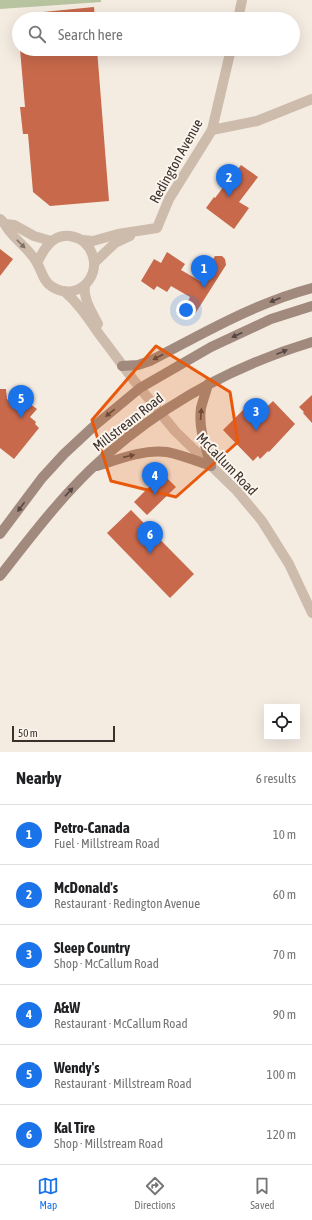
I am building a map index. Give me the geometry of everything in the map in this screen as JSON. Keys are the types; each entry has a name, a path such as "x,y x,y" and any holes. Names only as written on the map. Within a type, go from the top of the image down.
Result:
{"main road":[{"path":"122,366 138,365 150,361 231,319 294,293 312,288"},
{"name":"Millstream Road","path":"0,534 42,478 64,454 93,426 140,388 210,347 271,319 312,306"},
{"name":"Millstream Road","path":"0,576 37,528 92,468 160,412 208,384 288,349 312,342"},
{"path":"208,384 201,408 200,421 202,436 211,466"},
{"path":"92,468 126,456 155,451 168,452 211,466"}],"street":[{"path":"239,12 242,0"},
{"name":"Redington Avenue","path":"82,240 93,241 157,228 169,199 212,130 229,56"},
{"path":"212,130 257,121 312,99"},
{"path":"3,221 34,236 51,241"},
{"path":"3,221 10,232 37,263 42,275 50,286 64,291 75,291 85,286 91,279 95,262 91,249 82,240 75,237 66,236 58,237 51,241 43,250 37,263"},
{"name":"Redington Avenue","path":"95,262 115,243 145,230"},
{"name":"McCallum Road","path":"85,286 84,292 87,300 107,344"},
{"name":"McCallum Road","path":"64,291 73,299 122,366 176,431 237,491 262,521 289,564 312,613"}],"highlighted area":[{"path":"156,346 230,392 238,442 176,497 111,481 92,420"}],"green space":[{"path":"0,0 101,0 101,2 0,9"}],"building":[{"path":"94,7 94,12 43,12"},
{"path":"21,56 98,56 109,201 50,206 33,192 28,134 23,134 20,107 25,107"},
{"path":"241,165 258,177 239,202 249,208 234,229 206,208 227,182 225,181 234,172 233,171 236,167 238,169"},
{"path":"0,249 13,259 0,276"},
{"path":"167,252 185,264 181,270 200,281 215,256 222,256 225,259 226,265 193,317 187,317 183,311 190,297 171,286 167,292 157,286 154,290 141,281 154,259 161,263"},
{"path":"0,389 6,389 7,399 20,409 26,401 37,409 30,417 36,422 35,424 39,428 14,459 0,448"},
{"path":"312,395 312,423 299,407"},
{"path":"273,401 295,424 269,452 268,451 260,459 258,456 253,461 223,430 245,408 255,418"},
{"path":"163,474 176,487 147,515 134,502 150,486 149,485"},
{"path":"131,510 194,574 170,598 107,533"}],"place":[{"name":"McDonald's","path":"229,197"},
{"name":"Petro-Canada","path":"204,288"},
{"name":"Wendy's","path":"21,418"},
{"name":"Sleep Country","path":"256,431"},
{"name":"A&W","path":"155,495"},
{"name":"Kal Tire","path":"150,554"}]}
